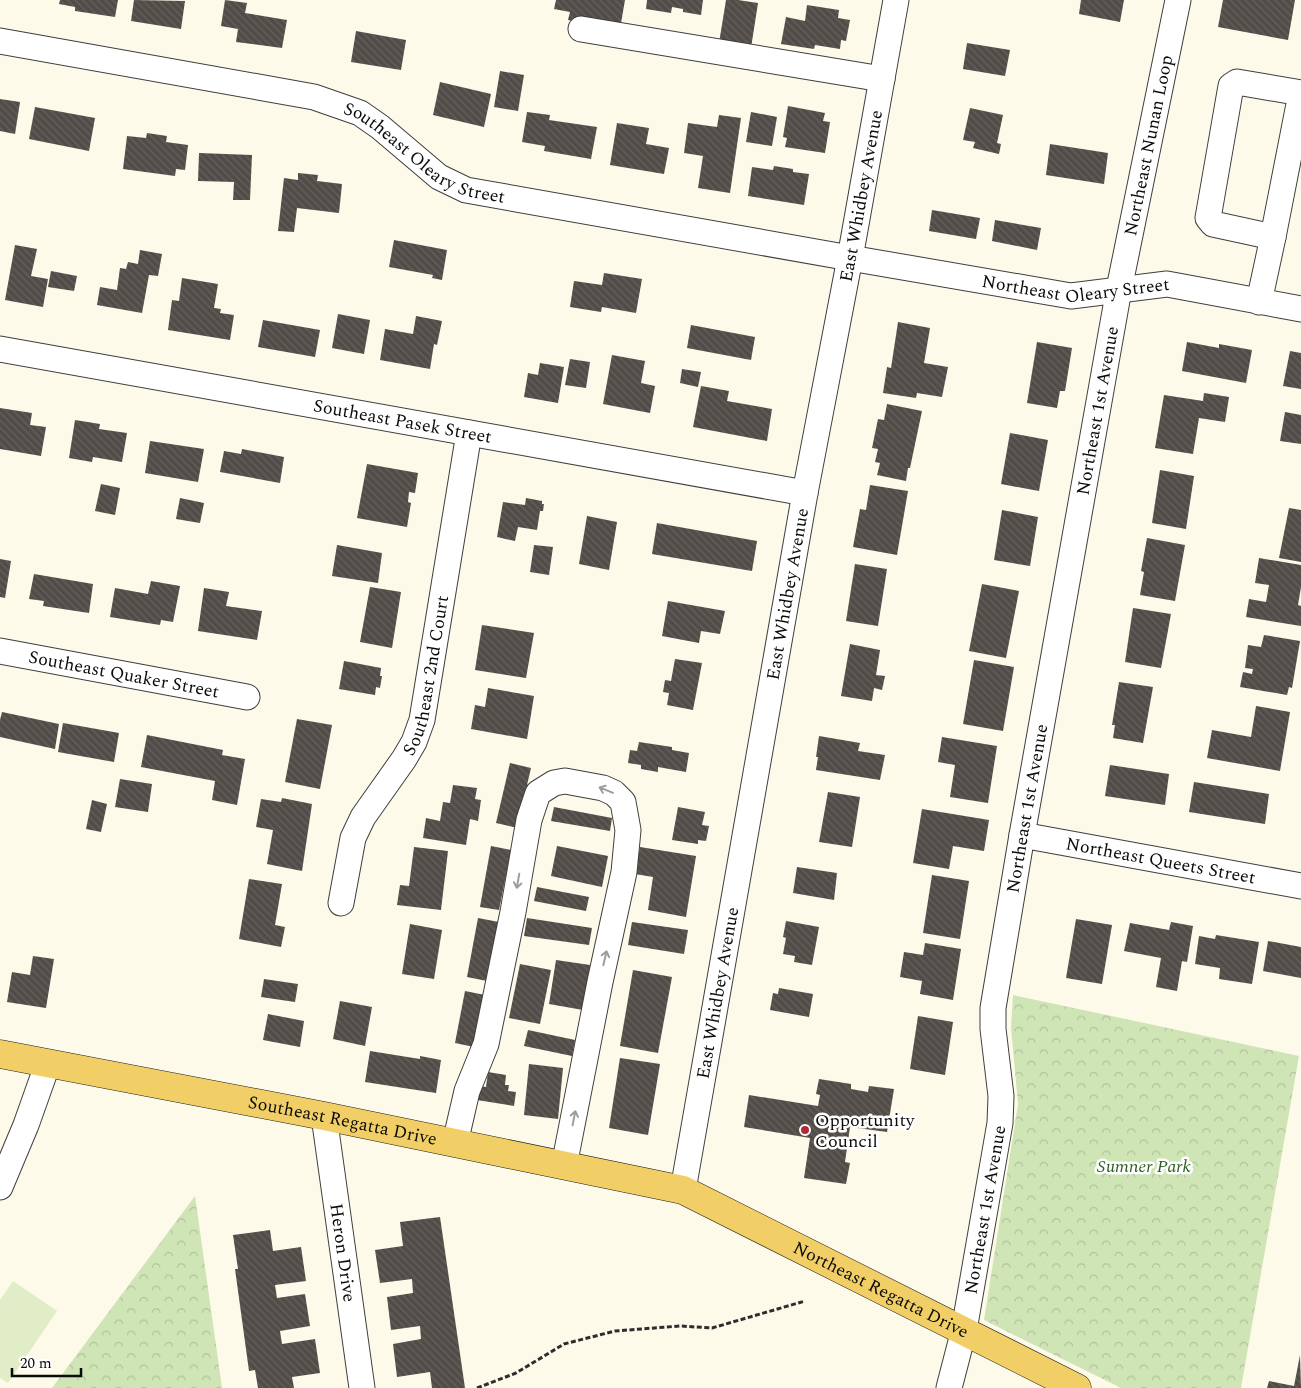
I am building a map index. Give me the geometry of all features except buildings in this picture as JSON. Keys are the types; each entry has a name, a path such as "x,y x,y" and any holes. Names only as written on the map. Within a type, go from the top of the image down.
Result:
{"main road":[{"name":"Southeast Regatta Drive","path":"0,1054 324,1116 683,1190"},
{"name":"Northeast Regatta Drive","path":"683,1190 1077,1388"}],"street":[{"name":"East Whidbey Avenue","path":"683,1190 805,494 850,258 896,0"},
{"name":"Northeast Nunan Loop","path":"1119,290 1178,0"},
{"path":"581,29 882,79"},
{"name":"Southeast Oleary Street","path":"0,41 314,97 360,113 380,127 439,177 466,190 850,258"},
{"path":"1259,302 1273,237 1301,93 1237,82 1231,86 1208,218 1213,224 1273,237"},
{"name":"Northeast Oleary Street","path":"850,258 1072,296 1167,284 1301,309"},
{"name":"Northeast 1st Avenue","path":"949,1388 964,1330 1000,1123 1001,1096 993,1029 993,1008 1119,290"},
{"name":"Southeast Pasek Street","path":"0,349 805,494"},
{"name":"Southeast 2nd Court","path":"341,903 353,838 363,817 414,742 422,720 469,433"},
{"name":"Southeast Quaker Street","path":"0,651 247,697"},
{"path":"455,1143 467,1091 486,1044 513,912 529,820 538,793 554,783 566,781 602,788 614,793 623,802 628,830 624,872 600,982 564,1166"},
{"name":"Northeast Queets Street","path":"1022,835 1301,886"},
{"path":"0,1187 26,1125 48,1063"},
{"name":"Heron Drive","path":"324,1116 362,1388"}],"path":[{"path":"477,1388 516,1373 564,1344 615,1331 680,1326 712,1328 805,1301"}],"green space":[{"name":"Sumner Park","path":"1013,995 1299,1056 1241,1388 1121,1388 984,1320 1018,1104 1011,1028"},
{"path":"195,1196 222,1388 52,1388"},
{"path":"13,1281 57,1311 8,1383 0,1378 0,1300"}],"place":[{"name":"Opportunity Council","path":"805,1130"}]}
